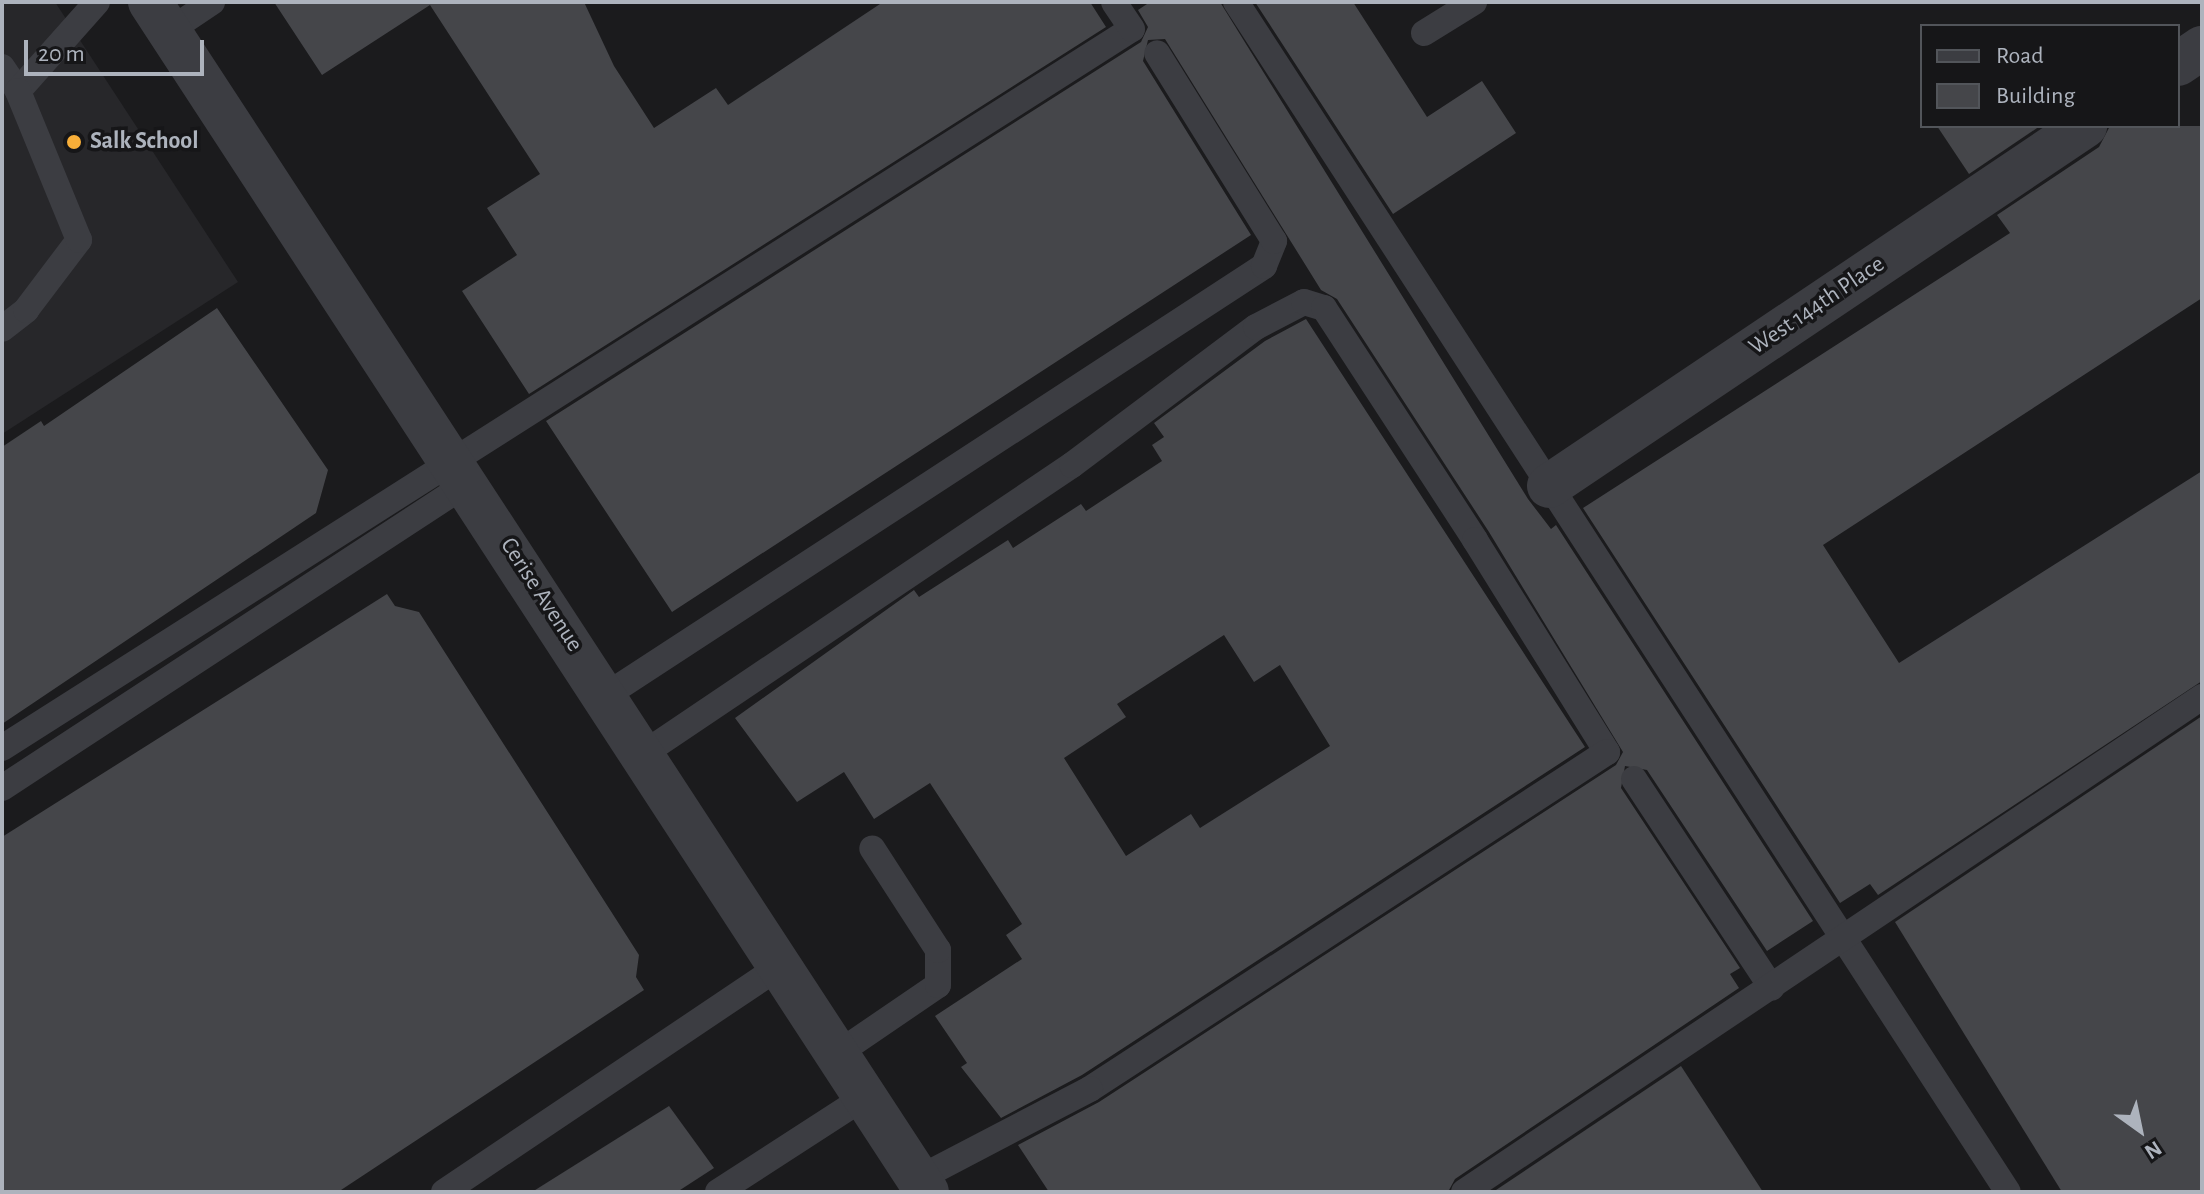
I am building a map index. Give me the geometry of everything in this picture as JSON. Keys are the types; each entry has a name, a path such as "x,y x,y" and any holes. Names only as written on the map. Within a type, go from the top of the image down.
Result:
{"street":[{"name":"Cerise Avenue","path":"159,17 460,471 922,1186"},
{"path":"2180,63 2202,48"},
{"name":"West 144th Place","path":"1549,486 2082,128"}],"lane":[{"path":"18,91 97,2"},
{"path":"159,17 212,2"},
{"path":"2,788 460,471 1132,29 1114,2"},
{"path":"1236,2 2008,1192"},
{"path":"1424,33 1474,2"},
{"path":"605,696 1264,266 1274,241 1157,53"},
{"path":"2,67 18,91 79,240 26,310 2,329"},
{"path":"643,754 1072,465 1256,327 1304,302 1324,308 1467,527 1607,752 1090,1089 922,1186"},
{"path":"2,748 460,471"},
{"path":"1464,1192 1772,988 1842,934 2202,697"},
{"path":"1634,779 1772,988"},
{"path":"837,1054 938,985 938,950 872,848"},
{"path":"444,1192 780,966"},
{"path":"718,1192 865,1097"}],"shaded area":[{"name":"Salk School","path":"2,2 55,2 238,282 2,434"}],"building":[{"path":"274,2 584,2 614,66 654,128 716,88 728,105 883,2 1090,2 1106,27 529,394 462,291 517,255 487,208 540,174 430,5 322,75"},
{"path":"1150,2 1220,2 1528,499 1551,529 1556,525 1813,921 1767,951 1647,770 1625,766 1621,788 1740,968 1730,974 1739,988 1455,1179 1448,1192 1049,1192 1018,1145 1099,1102 1616,765 1623,752 1489,532 1337,299 1321,290 1165,39 1148,40 1143,61 1251,235 672,612 546,421 1141,42 1148,27 1138,10"},
{"path":"1255,2 1353,2 1427,117 1482,81 1516,133 1393,214"},
{"path":"2202,126 2202,298 1823,545 1899,663 2202,471 2202,681 1878,895 1870,884 1840,903 1583,508 2010,233 1997,215 2099,147 2109,128"},
{"path":"1938,128 2037,128 1969,174"},
{"path":"217,308 328,470 316,513 2,724 2,447 41,421 44,426"},
{"path":"1306,319 1585,747 1082,1075 1001,1118 961,1067 967,1063 935,1016 1022,959 1006,935 1022,924 930,783 874,819 844,772 797,802 735,718 914,590 919,597 1008,540 1013,548 1081,504 1086,511 1162,461 1152,445 1164,437 1154,423 1265,341","holes":["1224,635 1254,682 1280,665 1330,746 1200,828 1191,814 1126,856 1064,758 1126,717 1117,704"]},
{"path":"387,594 395,606 419,612 639,955 636,977 644,990 338,1192 2,1192 2,837"},
{"path":"2202,716 2202,1192 2062,1192 1895,922"},
{"path":"1681,1066 1763,1192 1493,1192"},
{"path":"669,1106 714,1168 677,1192 532,1192"}],"place":[{"name":"Salk School","path":"74,142"}]}
